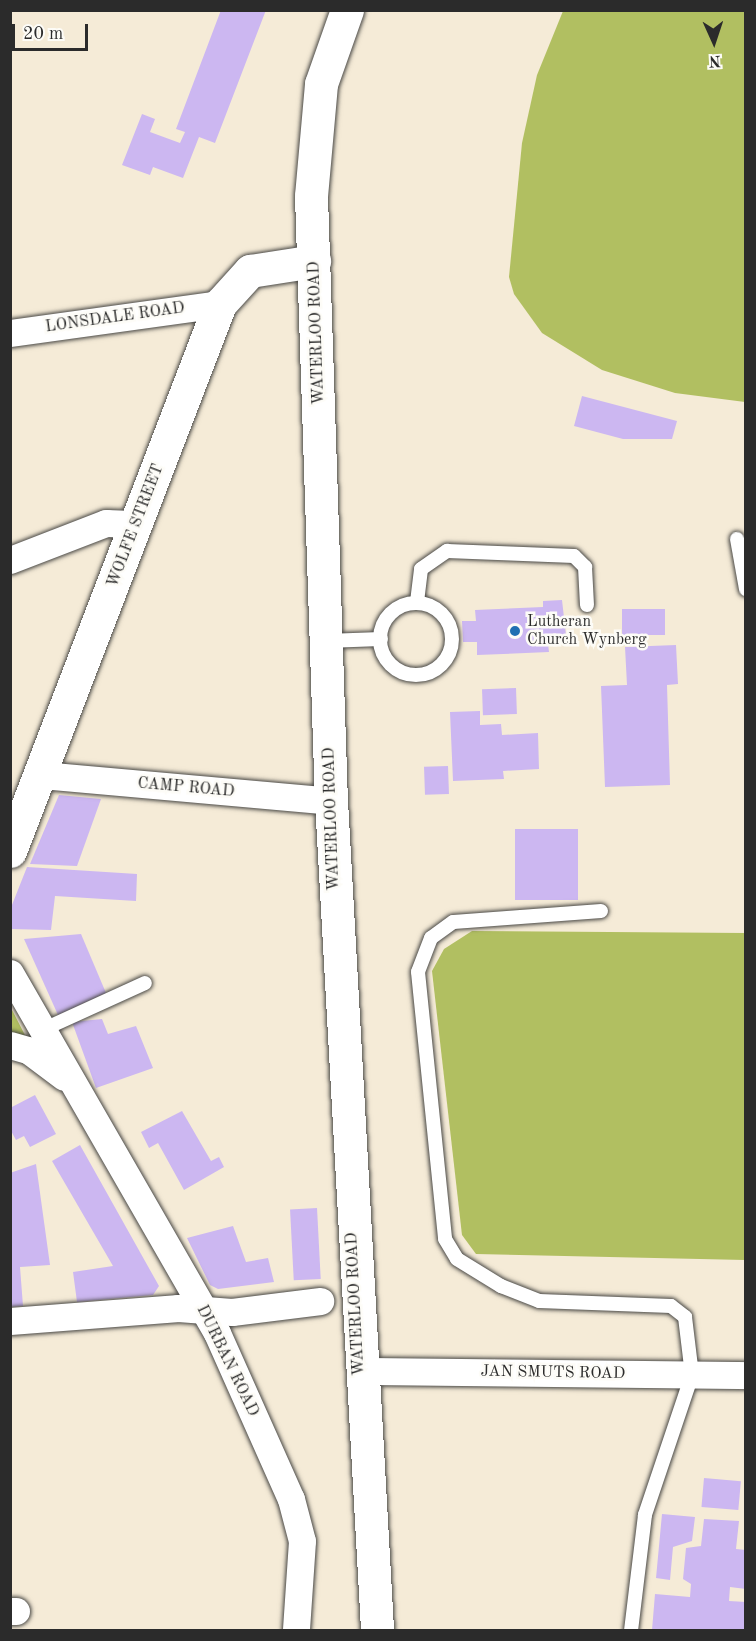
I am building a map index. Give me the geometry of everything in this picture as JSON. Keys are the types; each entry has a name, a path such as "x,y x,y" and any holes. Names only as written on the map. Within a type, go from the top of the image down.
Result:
{"main road":[{"name":"WATERLOO ROAD","path":"347,10 321,84 311,196 331,801 360,1371 377,1630"},
{"name":"WOLFE STREET","path":"10,851 138,524 220,304 250,271 314,261"}],"street":[{"name":"LONSDALE ROAD","path":"10,333 220,304"},
{"path":"10,560 106,523 138,524"},
{"name":"CAMP ROAD","path":"41,775 331,801"},
{"name":"DURBAN ROAD","path":"10,973 27,1042 69,1081 202,1308 291,1499 302,1541 296,1630"},
{"path":"10,1321 202,1308 232,1312 320,1301"},
{"name":"JAN SMUTS ROAD","path":"360,1371 746,1375"}],"lane":[{"path":"737,538 746,589"},
{"path":"417,602 421,569 447,551 574,556 585,567 587,605"},
{"path":"417,602 437,606 445,616 447,658 438,672 416,677 395,669 381,639 396,609 417,602"},
{"path":"326,641 381,639"},
{"path":"601,911 467,917 440,929 424,948 418,972 445,1239 466,1268 539,1300 681,1309 692,1375 645,1515 631,1630"},
{"path":"27,1042 145,983"}],"green space":[{"path":"563,11 745,11 745,402 675,393 602,370 542,333 514,294 509,277 522,143 537,75"},
{"path":"472,931 745,933 745,1260 476,1254 462,1235 432,971 444,949"},
{"path":"11,1008 28,1041 11,1035"}],"building":[{"path":"221,10 266,10 215,143 199,137 183,178 153,167 150,175 122,165 142,114 155,119 150,132 180,143 185,132 176,129"},
{"path":"582,396 677,421 672,439 623,439 574,426"},
{"name":"Lutheran Church Wynberg","path":"562,600 567,644 548,644 549,652 477,655 477,642 463,642 462,621 476,621 475,610 543,607 543,601"},
{"path":"622,609 665,609 665,635 622,635"},
{"path":"676,645 678,684 667,685 670,785 605,787 601,686 627,685 625,647"},
{"path":"516,688 517,714 483,715 482,689"},
{"path":"480,711 480,725 501,724 502,735 538,733 539,769 503,771 504,779 453,781 450,712"},
{"path":"448,766 449,794 425,795 424,767"},
{"path":"59,795 101,799 77,866 30,864"},
{"path":"515,829 578,829 578,900 515,900"},
{"path":"27,867 137,874 136,901 55,896 51,930 11,929 10,910"},
{"path":"81,934 106,993 58,1015 24,939"},
{"path":"102,1019 108,1034 136,1026 153,1068 96,1088 72,1022"},
{"path":"35,1095 56,1134 30,1147 24,1136 16,1140 10,1129 10,1108"},
{"path":"182,1111 211,1161 219,1157 224,1167 184,1190 158,1143 149,1148 141,1132"},
{"path":"80,1145 159,1286 153,1295 77,1302 73,1272 113,1266 52,1161"},
{"path":"36,1164 50,1265 20,1267 23,1306 10,1307 10,1173"},
{"path":"317,1208 321,1279 294,1280 290,1209"},
{"path":"233,1226 246,1262 268,1258 274,1282 218,1289 210,1285 187,1238"},
{"path":"704,1478 741,1481 738,1510 701,1507"},
{"path":"662,1514 695,1517 692,1541 673,1547 670,1580 656,1578"},
{"path":"704,1519 739,1521 736,1549 746,1550 746,1589 730,1587 729,1601 746,1602 746,1630 652,1630 655,1594 690,1597 691,1584 683,1579 686,1548 701,1546"}],"place":[{"name":"Lutheran Church Wynberg","path":"515,631"}]}
